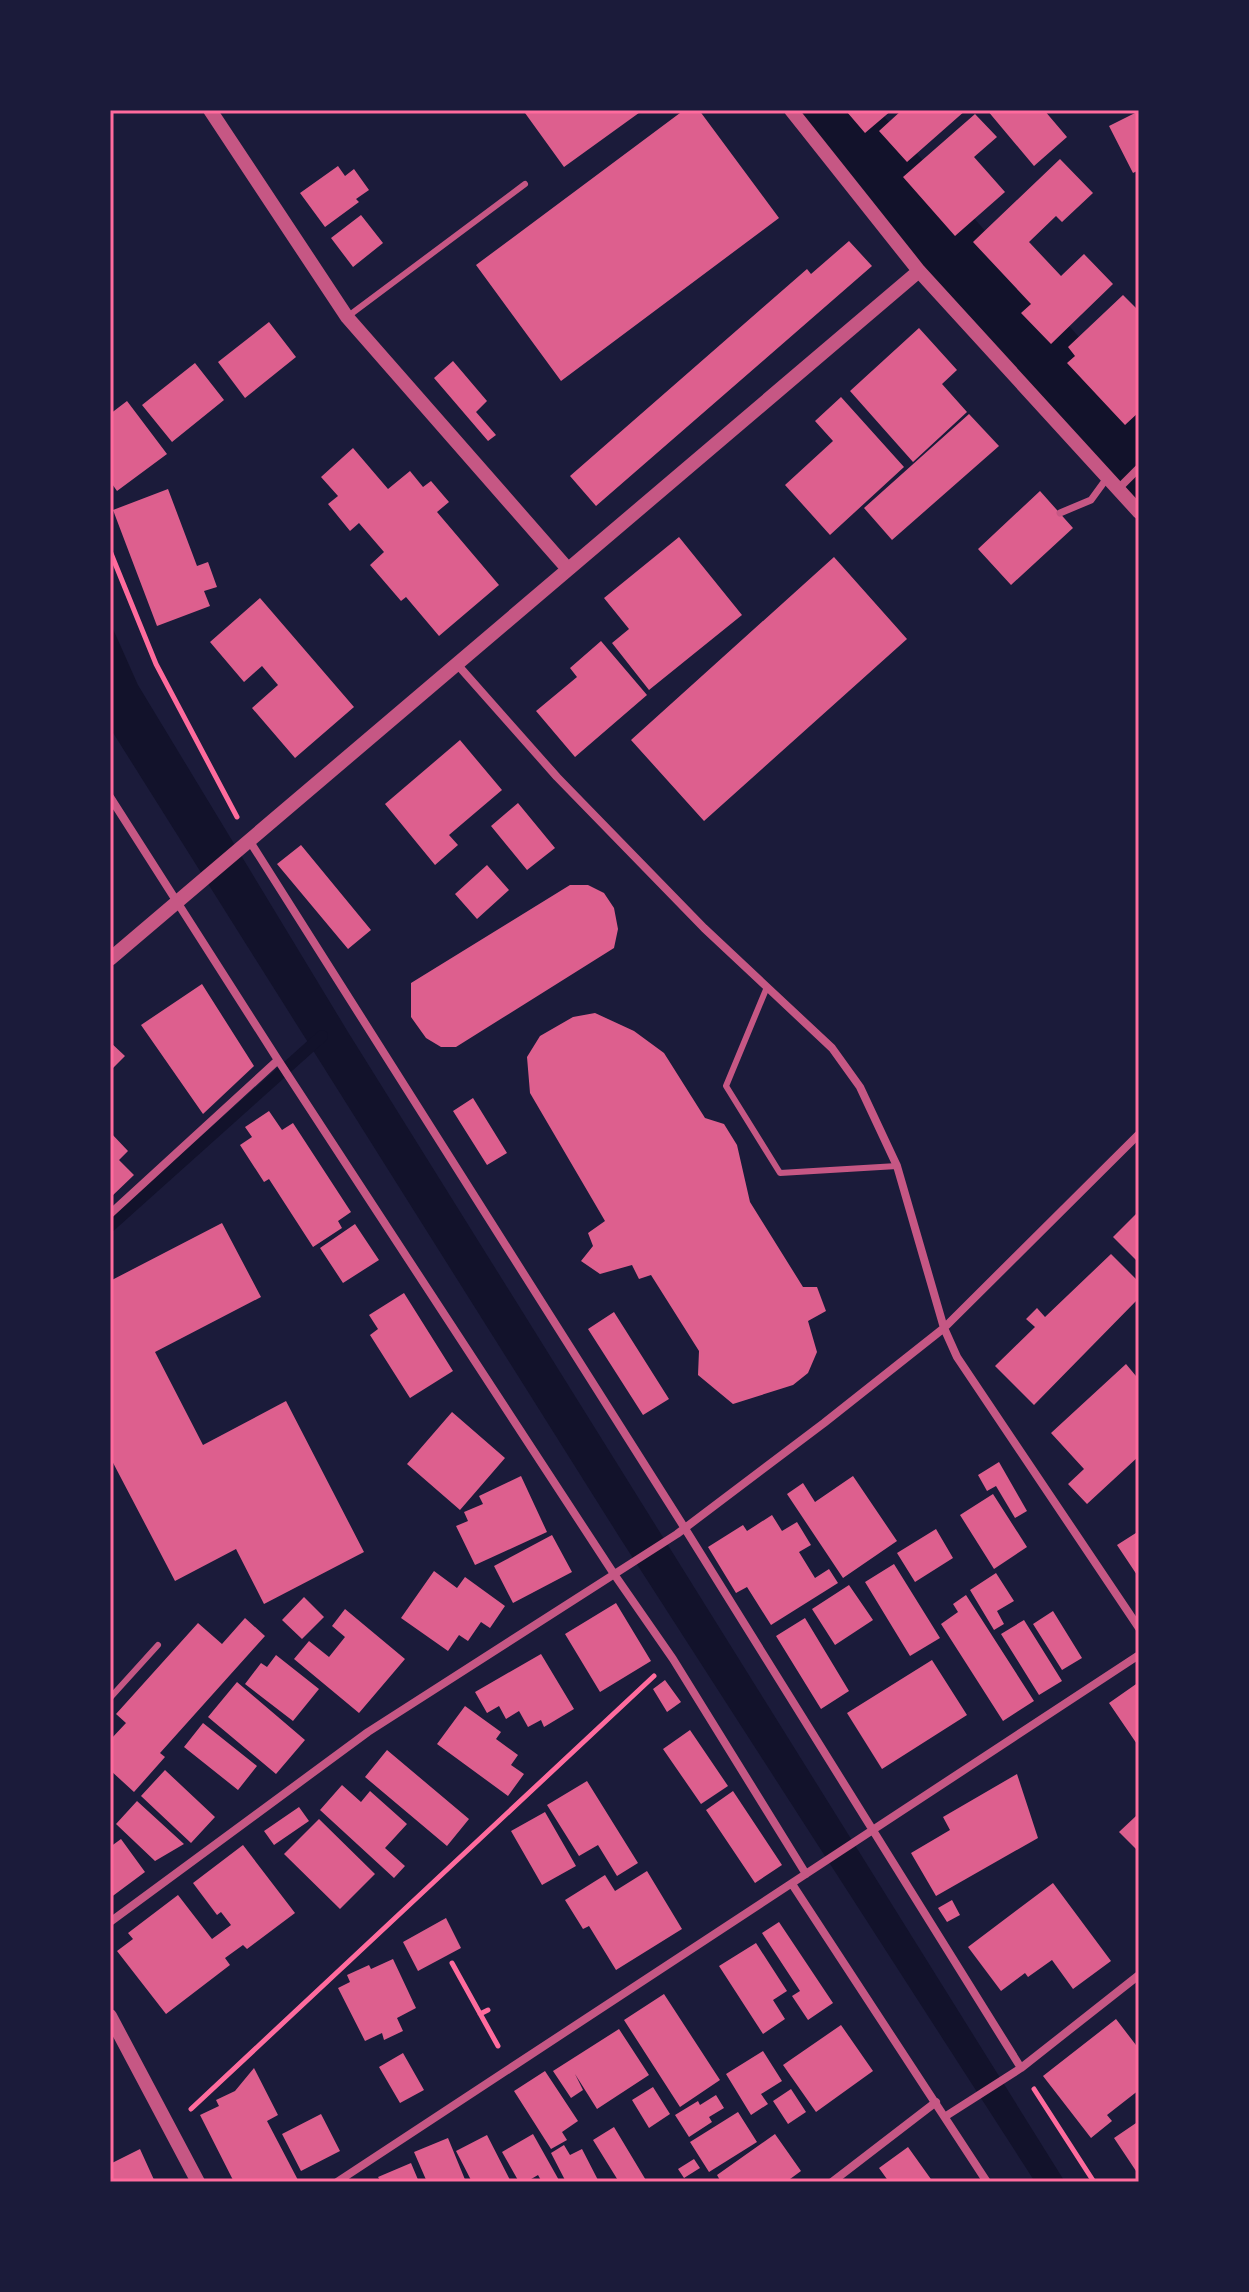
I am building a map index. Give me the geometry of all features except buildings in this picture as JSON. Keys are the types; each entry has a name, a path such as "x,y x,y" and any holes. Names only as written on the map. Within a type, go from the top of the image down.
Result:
{"street":[{"path":"210,110 347,317 567,568"},
{"path":"791,110 919,271 1139,512"},
{"path":"110,959 919,271"},
{"path":"1118,489 1139,468"},
{"path":"1060,513 1091,500 1109,476"},
{"path":"455,663 557,777 704,928 832,1048 860,1087 897,1166 944,1328 957,1357 1139,1628"},
{"path":"110,797 278,1060 614,1574 673,1659 806,1874"},
{"path":"246,842 873,1829 1017,2071"},
{"path":"110,1214 278,1060"},
{"path":"110,1922 368,1732 681,1530 824,1423 944,1328 1139,1134"},
{"path":"337,2182 1139,1655"},
{"path":"792,1884 987,2182"},
{"path":"946,2116 1017,2071 1139,1975"},
{"path":"110,2016 198,2182"},
{"path":"832,2182 936,2102"}],"lane":[{"path":"347,317 525,184"},
{"path":"767,987 726,1086 780,1173 897,1166"},
{"path":"110,1698 158,1645"}],"path":[{"path":"110,551 156,664 246,842"},
{"path":"170,2129 673,1659"},
{"path":"452,1963 510,2068"},
{"path":"480,2014 488,2010"},
{"path":"1017,2071 1094,2182"}],"shaded area":[{"path":"110,622 138,685 348,1032 1065,2182 1035,2182 620,1538 110,728"}],"waterway":[{"path":"829,110 1139,461"},
{"path":"110,1226 322,1036"}]}
